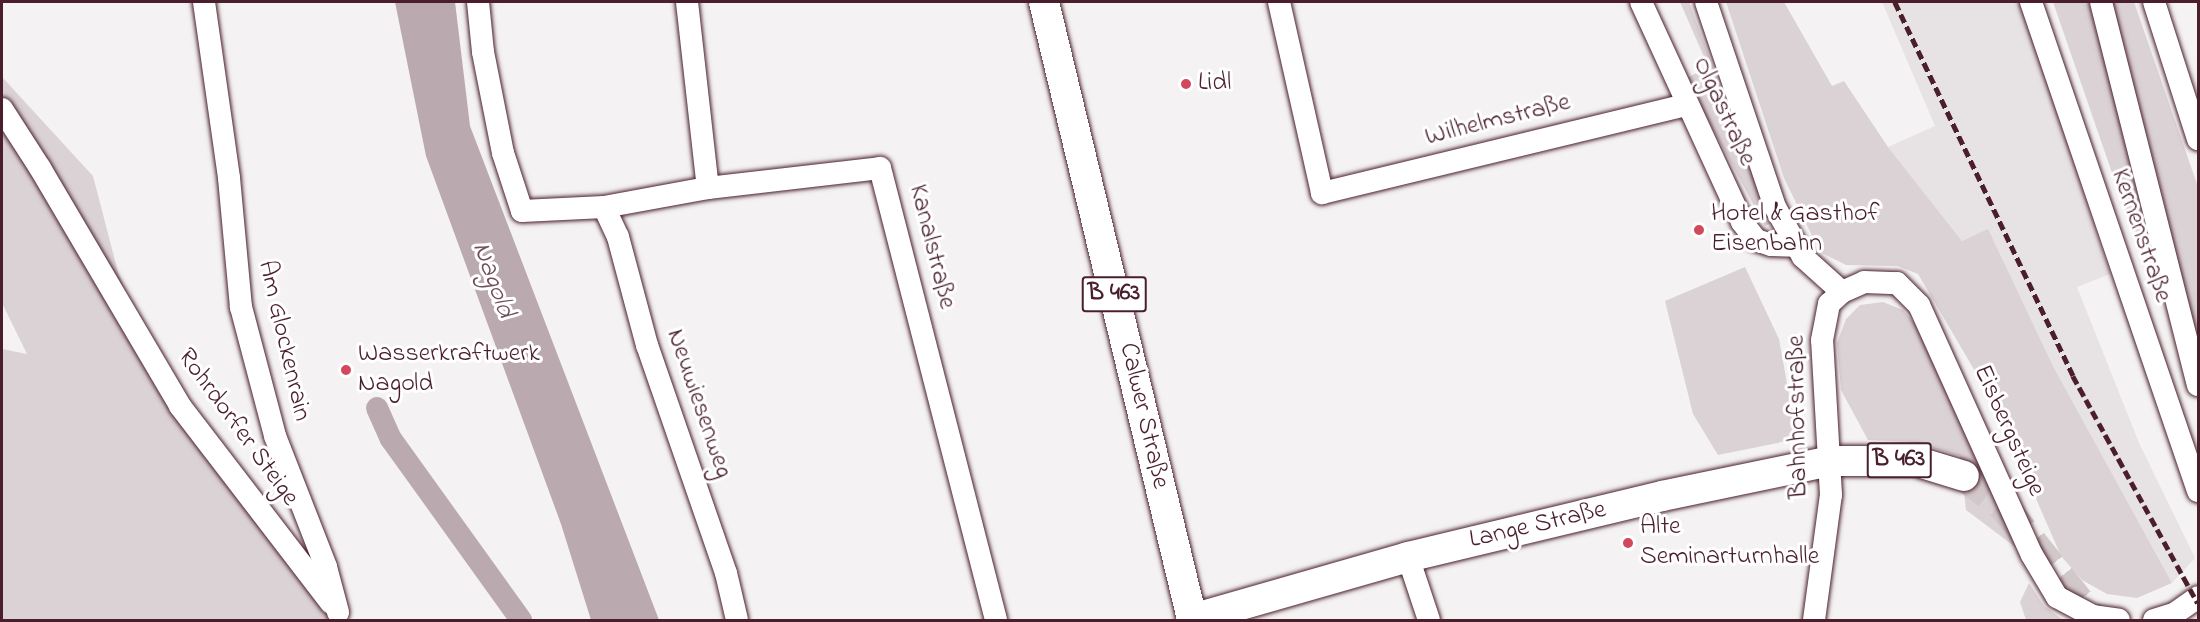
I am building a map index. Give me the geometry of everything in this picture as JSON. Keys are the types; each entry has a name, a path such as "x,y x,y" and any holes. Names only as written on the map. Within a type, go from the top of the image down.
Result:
{"main road":[{"name":"Calwer Straße","path":"1044,2 1190,620"},
{"name":"Lange Straße","path":"1190,620 1407,557 1662,496 1831,461 1915,461 1964,476"}],"street":[{"name":"Am Glockenrain","path":"204,2 229,178 241,307 274,436 326,567 341,616"},
{"path":"478,2 483,52 503,153 522,211 604,207 708,188 687,2"},
{"name":"Wilhelmstraße","path":"1279,2 1322,193 1687,105"},
{"name":"Olgastraße","path":"1641,2 1742,222 1756,240 1771,245 1794,246"},
{"path":"1706,2 1775,207 1794,246 1842,292"},
{"name":"Kernenstraße","path":"2031,2 2198,488"},
{"path":"2101,2 2199,385"},
{"path":"2154,2 2199,139"},
{"name":"Rohrdorfer Steige","path":"2,109 40,168 180,406 341,616"},
{"name":"Kanalstraße","path":"708,188 880,168 996,621"},
{"name":"Neuwiesenweg","path":"604,207 618,237 647,345 726,573 737,621"},
{"name":"Eisbergsteige","path":"1842,292 1864,282 1897,283 1919,305 2032,555 2057,597 2092,616 2119,621"},
{"name":"Bahnhofstraße","path":"1814,621 1831,495 1831,461 1822,340 1829,304 1842,292"},
{"path":"1407,557 1430,621"},
{"path":"2154,621 2174,614 2199,597"}],"shaded area":[{"path":"1680,2 1689,2 1771,223 1765,226 1686,79 1708,66"},
{"path":"1726,2 1784,2 1832,86 1844,81 1888,147 1962,241 1988,229 2053,366 2172,583 2137,598 2107,594 2082,580 2061,556 1996,407 1918,274 1898,266 1846,265 1820,252 1784,178"},
{"path":"1882,2 2023,2 2110,274 2077,287 2139,443 2195,558 2172,583 2053,366 1988,230 1962,241 1888,147 1935,126"},
{"path":"2053,2 2134,2 2198,187 2198,342 2186,301 2129,222"},
{"path":"2,77 93,176 118,272 163,385 336,620 2,620 2,349 27,354 2,303"},
{"path":"1745,267 1779,339 1797,439 1718,455 1693,414 1665,301"},
{"path":"1883,302 1903,310 1919,329 2018,549 1966,510 1960,456 1913,442 1868,440 1841,390 1837,343 1846,319 1860,305"},
{"path":"2029,583 2044,606 2063,620 2026,620 2020,602"}],"water":[{"name":"Nagold","path":"395,2 455,2 470,126 659,620 591,620 561,524 426,156"}],"waterway":[{"path":"377,408 391,439 521,620"}],"tunnel":[{"path":"1964,476 2004,507 2094,620"}],"railway":[{"path":"1895,2 2073,376 2198,603"}],"place":[{"name":"Lidl","path":"1186,84"},
{"name":"Hotel & Gasthof Eisenbahn","path":"1699,230"},
{"name":"Wasserkraftwerk Nagold","path":"346,370"},
{"name":"Alte Seminarturnhalle","path":"1628,543"}]}
